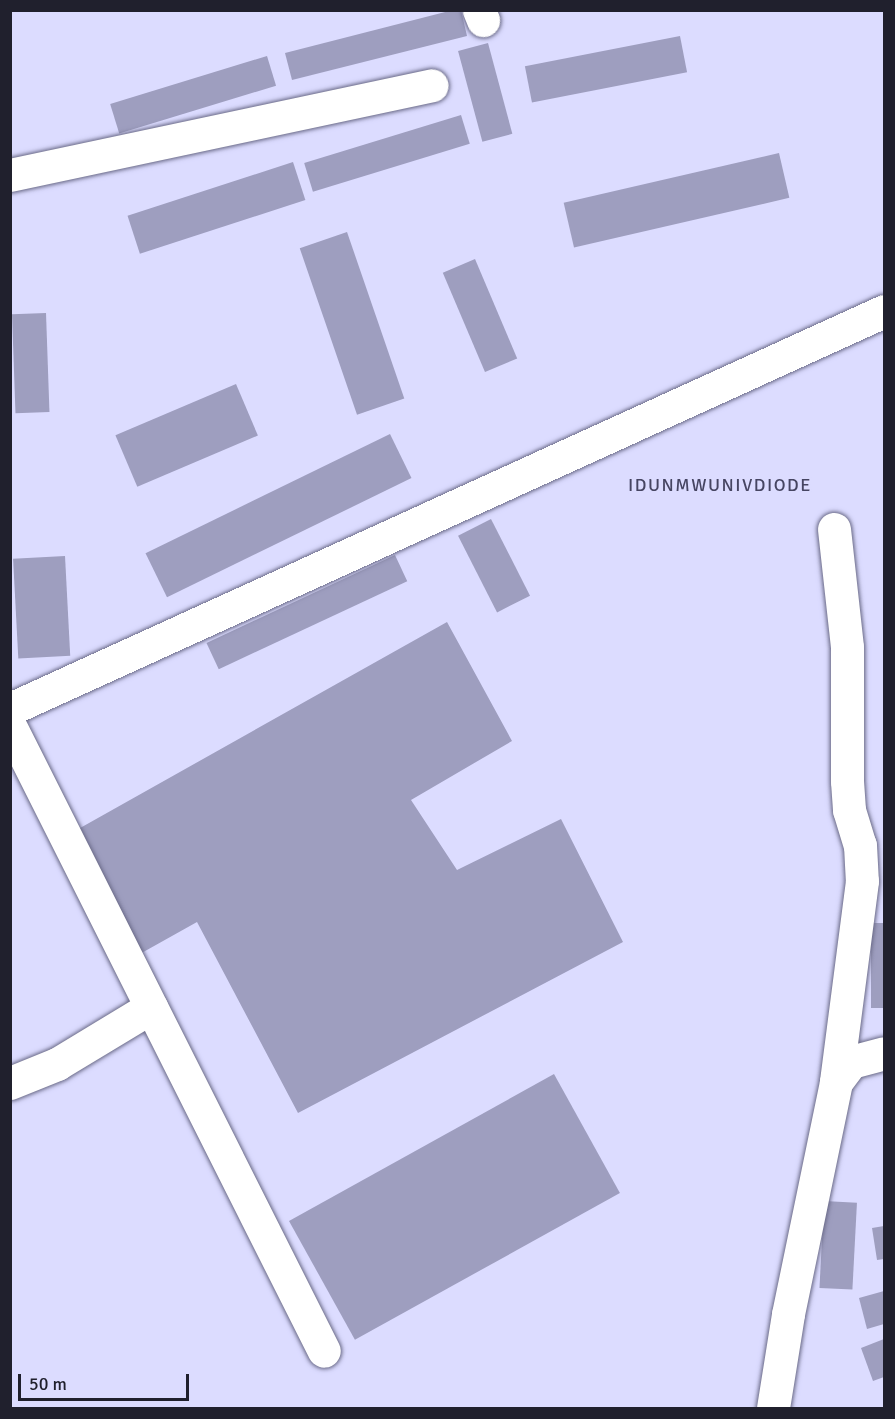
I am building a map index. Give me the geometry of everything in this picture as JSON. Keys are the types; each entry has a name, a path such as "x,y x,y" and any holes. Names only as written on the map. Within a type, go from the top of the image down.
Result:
{"street":[{"path":"10,175 432,85"},
{"path":"10,709 885,311"},
{"path":"773,1408 788,1314 836,1082 862,881 860,845 849,810 847,647 834,529"},
{"path":"10,726 324,1351"},
{"path":"10,1083 57,1064 151,1007"},
{"path":"836,1082 851,1062 885,1053"}],"building":[{"path":"453,10 461,10 467,36 292,80 285,53"},
{"path":"680,36 687,72 532,102 525,66"},
{"path":"488,43 512,134 482,142 458,51"},
{"path":"267,56 276,86 119,134 110,104"},
{"path":"461,115 470,144 313,192 304,163"},
{"path":"779,153 789,198 574,248 564,203"},
{"path":"293,162 305,200 140,254 128,216"},
{"path":"347,232 404,398 357,415 300,248"},
{"path":"475,259 517,358 485,372 443,273"},
{"path":"46,313 49,412 15,413 12,314"},
{"path":"236,384 258,436 137,487 115,435"},
{"path":"390,434 411,478 167,597 146,553"},
{"path":"491,519 530,596 497,612 458,536"},
{"path":"395,555 407,581 219,669 206,643"},
{"path":"65,556 70,656 18,659 13,559"},
{"path":"447,622 512,741 411,800 457,870 561,819 623,942 298,1113 197,922 138,955 73,832"},
{"path":"871,923 884,923 884,1008 871,1008"},
{"path":"554,1074 620,1193 355,1340 289,1221"},
{"path":"824,1201 857,1203 852,1290 819,1288"},
{"path":"884,1226 884,1259 877,1260 872,1228"},
{"path":"884,1291 884,1324 867,1329 859,1298"},
{"path":"884,1339 884,1377 873,1381 861,1348"}],"district":[{"name":"IDUNMWUNIVDIODE","path":"720,485"}]}
